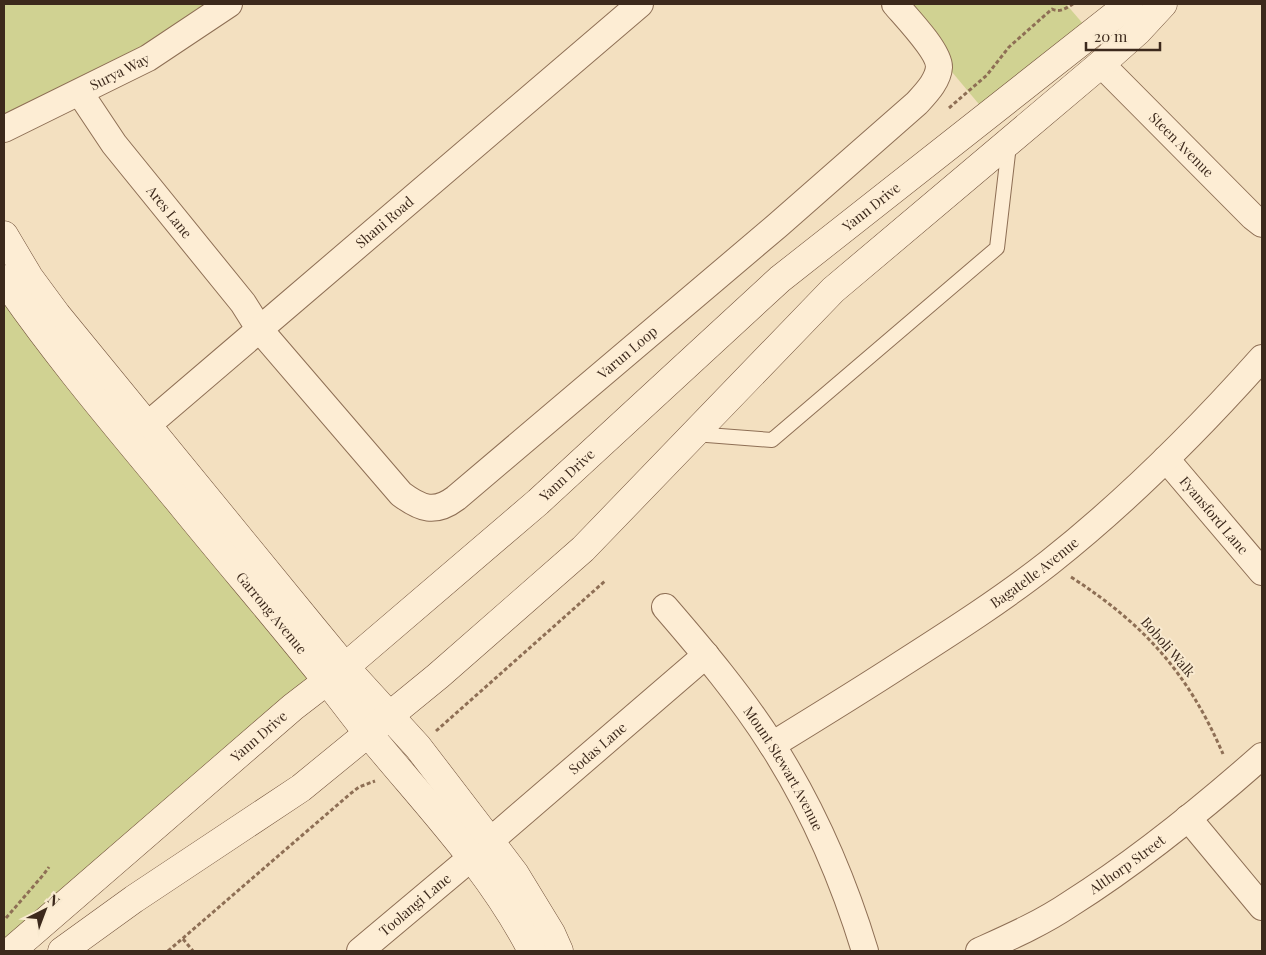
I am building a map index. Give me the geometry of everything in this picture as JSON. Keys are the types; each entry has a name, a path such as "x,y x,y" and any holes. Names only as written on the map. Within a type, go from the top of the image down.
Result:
{"street":[{"name":"Surya Way","path":"4,129 148,58 229,4"},
{"name":"Shani Road","path":"138,433 640,4"},
{"name":"Varun Loop","path":"260,330 401,494 413,503 430,508 446,506 778,225 917,103 934,83 939,66 933,52 922,36 894,4"},
{"name":"Yann Drive","path":"11,951 293,707 336,674 538,502 780,279 1128,4"},
{"path":"62,951 134,899 288,797 438,676 583,548 833,290 1101,64 1163,4"},
{"name":"Steen Avenue","path":"1101,64 1262,224"},
{"name":"Ares Lane","path":"80,93 114,144 243,303 260,330"},
{"name":"Garrong Avenue","path":"4,235 29,277 138,433"},
{"name":"Garrong Avenue","path":"4,279 34,323 138,433 336,674 368,732 481,849 515,874 551,933 559,951"},
{"name":"Bagatelle Avenue","path":"772,745 832,709 964,624 1017,586 1106,516 1166,459 1234,390 1262,358"},
{"name":"Fyansford Lane","path":"1166,459 1262,572"},
{"name":"Mount Stewart Avenue","path":"665,607 741,700 772,745 815,822 839,876 866,951"},
{"name":"Sodas Lane","path":"481,849 706,655"},
{"name":"Garrong Avenue","path":"336,674 389,715 418,747 481,849 496,889 532,951"},
{"name":"Althorp Street","path":"979,951 1069,905 1132,861 1188,818 1262,756"},
{"path":"1188,818 1262,908"},
{"name":"Toolangi Lane","path":"360,951 481,849"}],"lane":[{"path":"694,434 772,440 997,248 1009,141"}],"path":[{"name":"Boboli Walk","path":"1071,577 1125,616 1156,646 1192,693 1209,722 1223,754"},
{"path":"4,921 48,867"},
{"path":"183,939 194,951"}],"green space":[{"path":"4,4 229,4 4,129"},
{"path":"895,4 1066,4 1091,33 988,115"},
{"path":"4,279 327,681 4,948"}]}
